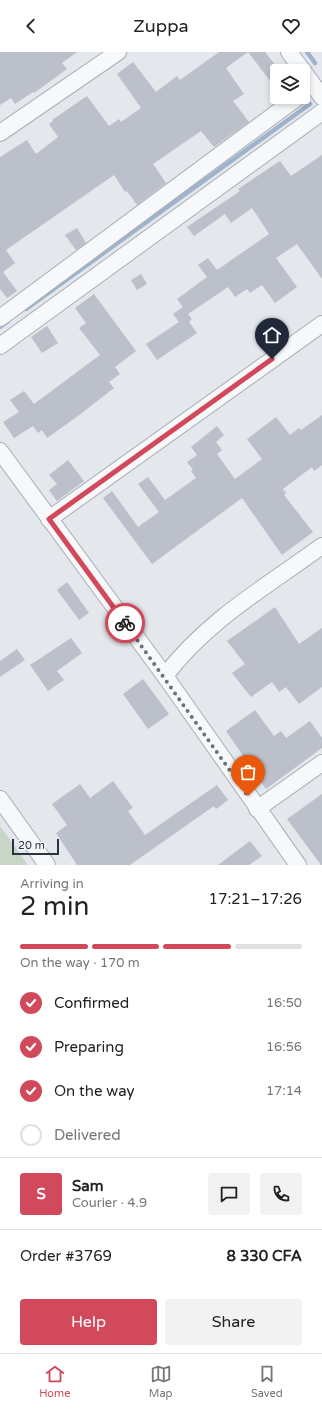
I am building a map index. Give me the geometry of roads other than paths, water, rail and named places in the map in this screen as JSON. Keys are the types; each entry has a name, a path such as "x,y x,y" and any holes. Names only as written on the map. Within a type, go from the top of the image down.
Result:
{"street":[{"path":"0,133 118,52"},
{"path":"289,52 298,64"},
{"path":"310,83 316,93"},
{"path":"0,318 289,104"},
{"path":"0,346 322,112"},
{"path":"49,519 322,324"},
{"path":"0,451 164,676 298,865"},
{"path":"164,676 180,655 212,626 322,546"},
{"path":"257,809 322,763"},
{"path":"0,799 47,865"}],"waterway":[{"path":"307,52 315,63"},
{"path":"26,309 310,104"},
{"path":"0,327 7,322"}]}
